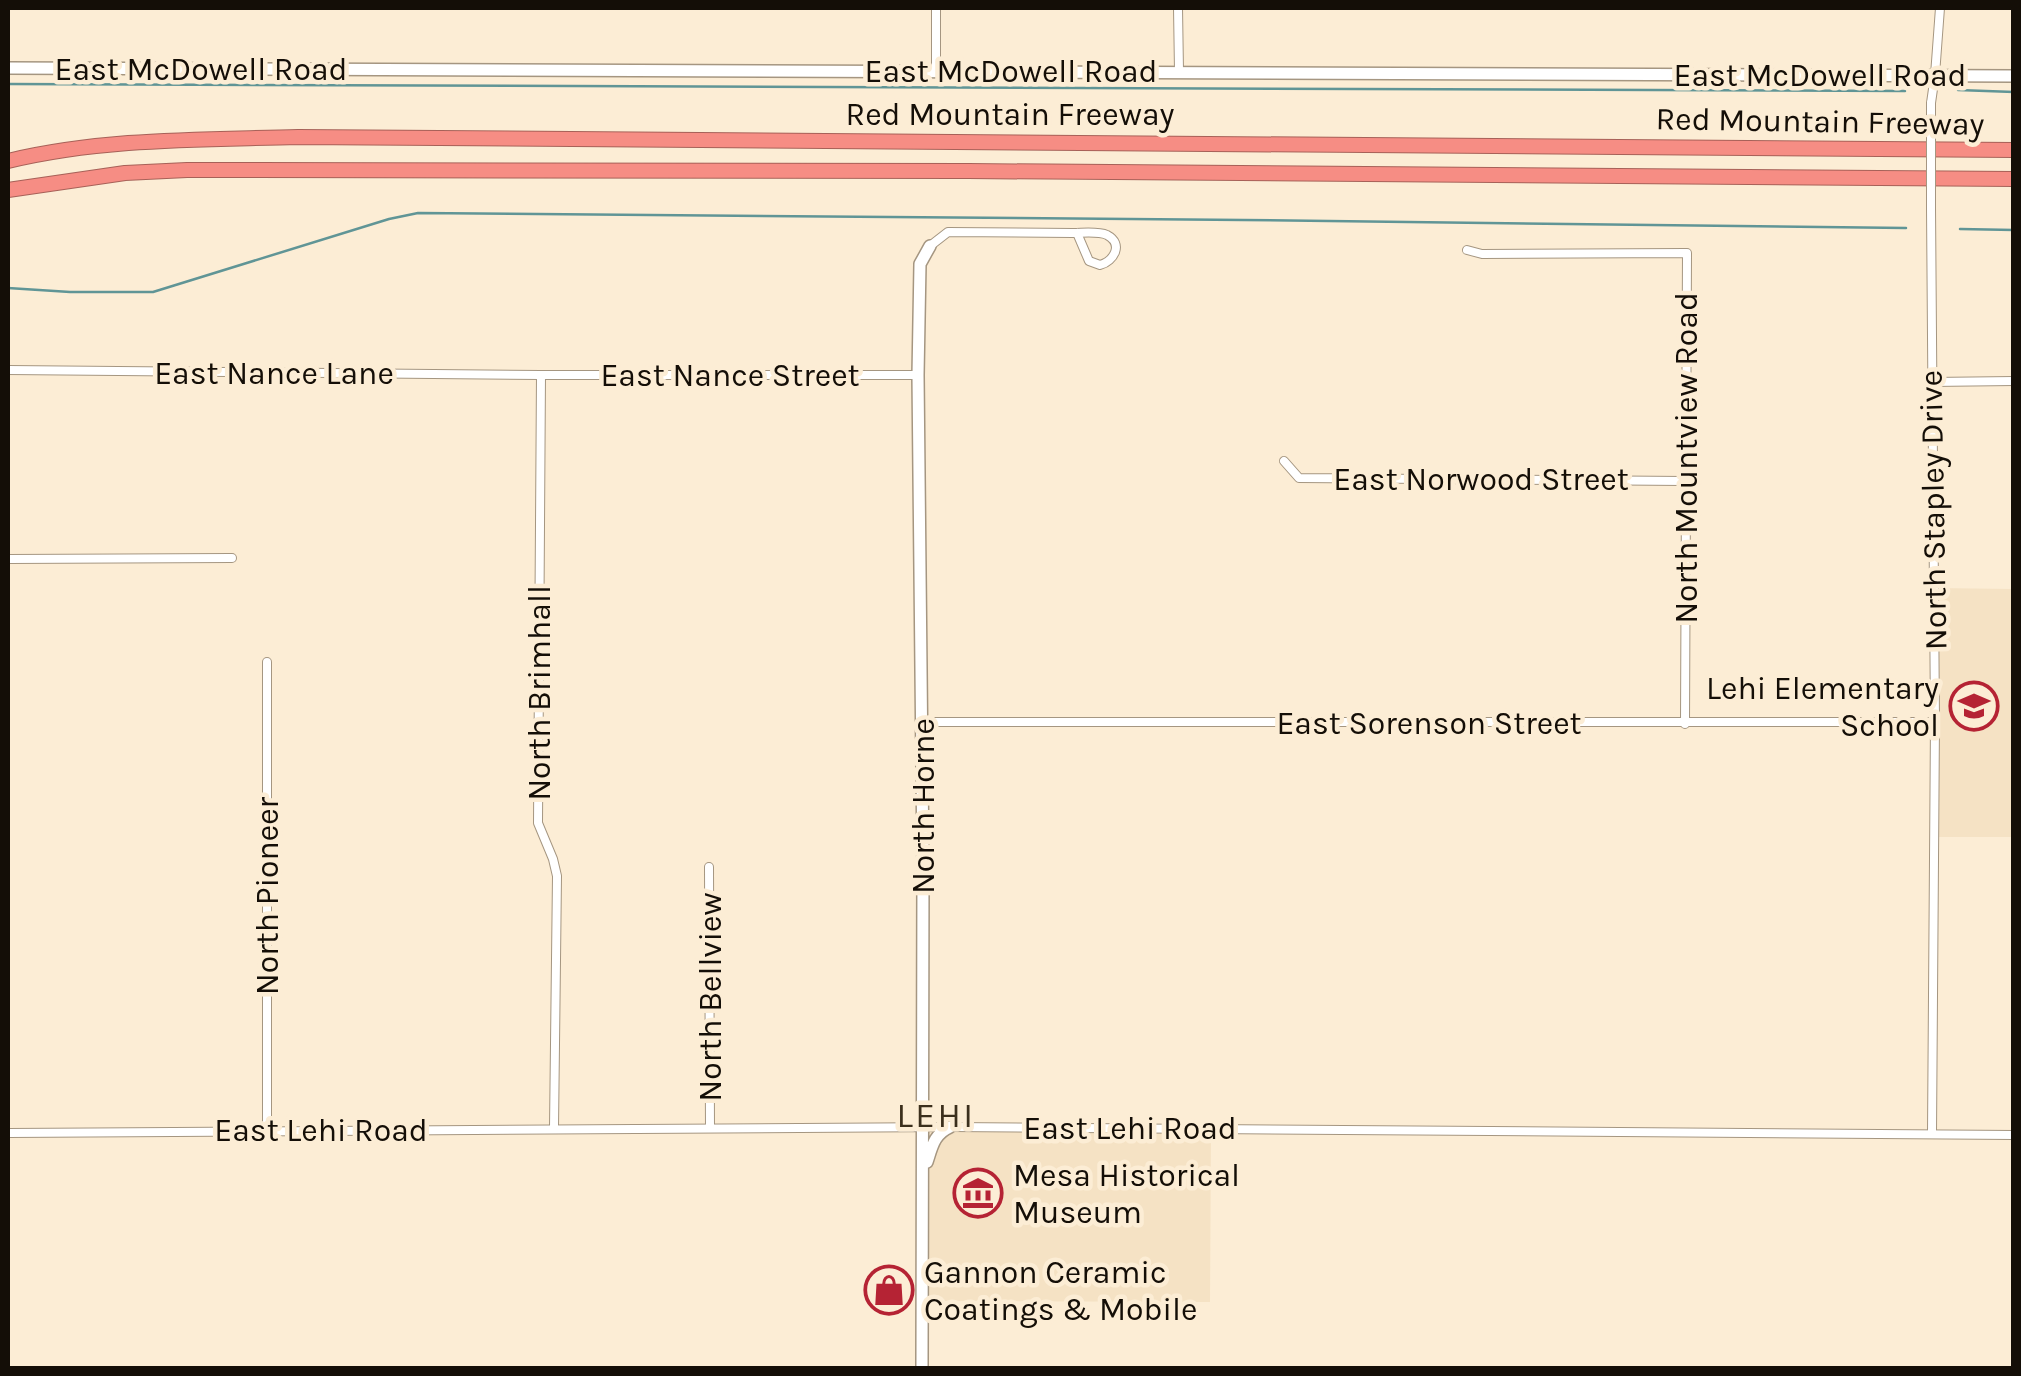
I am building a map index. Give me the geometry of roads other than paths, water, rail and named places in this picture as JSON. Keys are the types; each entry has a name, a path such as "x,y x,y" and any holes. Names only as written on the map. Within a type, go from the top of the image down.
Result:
{"highway":[{"name":"Red Mountain Freeway","path":"8,161 124,142 298,138 2014,150"},
{"name":"Red Mountain Freeway","path":"8,190 125,173 187,170 2014,179"}],"street":[{"path":"936,8 936,70"},
{"path":"1178,8 1178,71"},
{"name":"North Stapley Drive","path":"1932,1133 1935,722 1931,103 1940,8"},
{"name":"East McDowell Road","path":"8,68 2014,76"},
{"path":"930,246 948,232 1077,233 1101,234 1110,237 1116,248 1112,260 1100,266 1088,261 1077,233"},
{"name":"North Horne","path":"922,1368 918,375 920,264 930,246"},
{"name":"North Mountview Road","path":"1467,250 1482,254 1687,253 1685,724"},
{"name":"East Nance Lane","path":"8,370 541,375"},
{"name":"East Nance Street","path":"541,375 918,375"},
{"name":"North Brimhall","path":"541,375 538,824 558,876 554,1128"},
{"path":"1931,382 2014,380"},
{"name":"East Norwood Street","path":"1284,461 1300,478 1686,481"},
{"path":"8,560 232,558"},
{"name":"North Pioneer","path":"267,662 268,1130"},
{"name":"East Sorenson Street","path":"922,722 1935,722"},
{"name":"North Bellview","path":"709,867 710,1128"},
{"path":"923,1191 932,1144 940,1132 950,1127"},
{"name":"East Lehi Road","path":"8,1133 950,1127 2014,1134"}],"waterway":[{"path":"8,84 1905,91"},
{"path":"1958,90 2014,92"},
{"path":"8,288 153,292 418,213 1906,228"},
{"path":"1960,229 2014,230"}],"place":[{"name":"Lehi Elementary School","path":"1974,706"},
{"name":"Mesa Historical Museum","path":"978,1193"},
{"name":"Gannon Ceramic Coatings & Mobile","path":"889,1290"}],"district":[{"name":"LEHI","path":"936,1115"}]}
